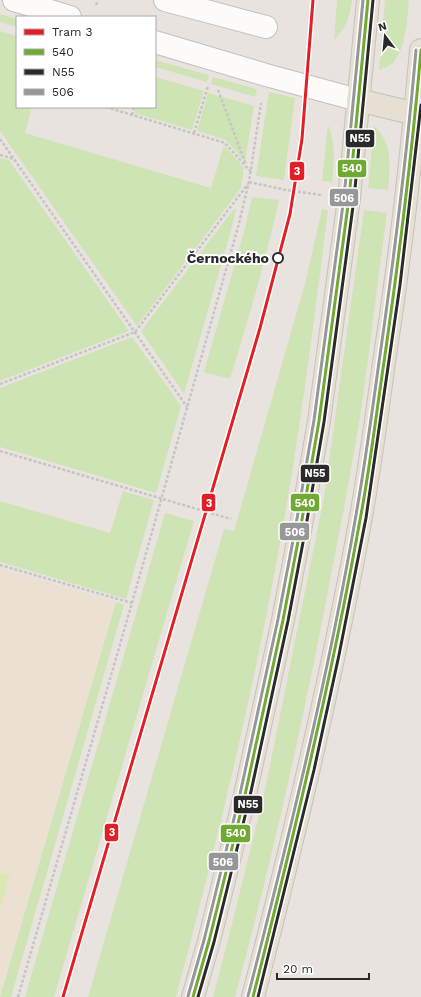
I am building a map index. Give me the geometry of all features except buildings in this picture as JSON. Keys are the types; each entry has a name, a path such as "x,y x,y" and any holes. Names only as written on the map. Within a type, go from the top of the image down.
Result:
{"main road":[{"path":"193,997 209,941 245,795 292,576 319,421 349,198 368,0"},
{"path":"253,997 300,811 357,538 392,314 418,114 421,50"},
{"path":"358,100 418,114"}],"street":[{"path":"14,0 67,16"},
{"path":"165,0 266,28"},
{"path":"156,42 358,100"}],"path":[{"path":"96,5 98,0"},
{"path":"194,133 209,82"},
{"path":"218,90 247,167"},
{"path":"18,997 132,604 238,227 251,172 261,103"},
{"path":"110,108 225,143 251,172"},
{"path":"132,114 134,108"},
{"path":"0,139 188,407"},
{"path":"0,155 14,160"},
{"path":"0,384 135,332 249,182"},
{"path":"0,451 231,519"},
{"path":"0,565 132,604"}],"shaded area":[{"path":"0,568 116,602 0,994"}],"green space":[{"path":"337,0 352,0 347,22 342,31 334,40"},
{"path":"385,0 409,0 406,33 398,56 393,63 379,70"},
{"path":"0,14 16,19 16,27 0,22"},
{"path":"0,31 16,36 16,108 32,108 25,133 211,188 224,145 244,168 241,188 137,326 0,131"},
{"path":"156,60 209,75 207,82 156,67"},
{"path":"156,77 204,91 192,130 134,113 136,108 156,108"},
{"path":"213,77 257,89 255,97 211,84"},
{"path":"269,92 295,98 284,180 256,176"},
{"path":"208,93 254,106 245,162 226,140 197,131"},
{"path":"328,125 331,132 334,160 332,182 322,181"},
{"path":"374,126 384,140 389,156 388,190 368,188"},
{"path":"0,158 9,160 129,331 0,381"},
{"path":"252,197 279,200 263,268 230,379 204,372 245,228"},
{"path":"236,208 232,227 184,394 141,331"},
{"path":"322,209 328,210 313,327 297,444 273,581 249,701 207,879 176,997 88,997 224,529 234,531 306,280"},
{"path":"364,210 387,213 362,404 340,529 311,678 288,785 235,997 213,997 265,790 324,497"},
{"path":"132,337 181,406 156,493 0,447 0,388"},
{"path":"123,491 154,500 126,599 0,562 0,501 110,533"},
{"path":"165,513 194,521 54,997 25,997"},
{"path":"116,602 124,605 11,997 0,997"},
{"path":"0,872 10,875 0,908"}],"tram line":[{"name":"3","path":"63,997 260,328 290,214 302,139 313,0"}],"transit line":[{"name":"506","path":"188,996 204,940 240,794 278,619 295,530 314,420 344,197 363,0"},
{"name":"540","path":"193,997 209,941 245,795 283,620 300,531 319,421 349,198 368,0"},
{"name":"N55","path":"198,997 214,942 250,796 288,621 305,532 324,422 354,199 373,0"},
{"name":"506","path":"248,996 307,757 333,636 356,515 395,245 409,128 416,50"},
{"name":"540","path":"253,997 283,878 324,700 364,500 400,245 414,128 421,50"},
{"name":"N55","path":"258,997 314,770 339,655 366,518 400,285 421,105"}],"place":[{"name":"Černockého","path":"278,258"}]}
